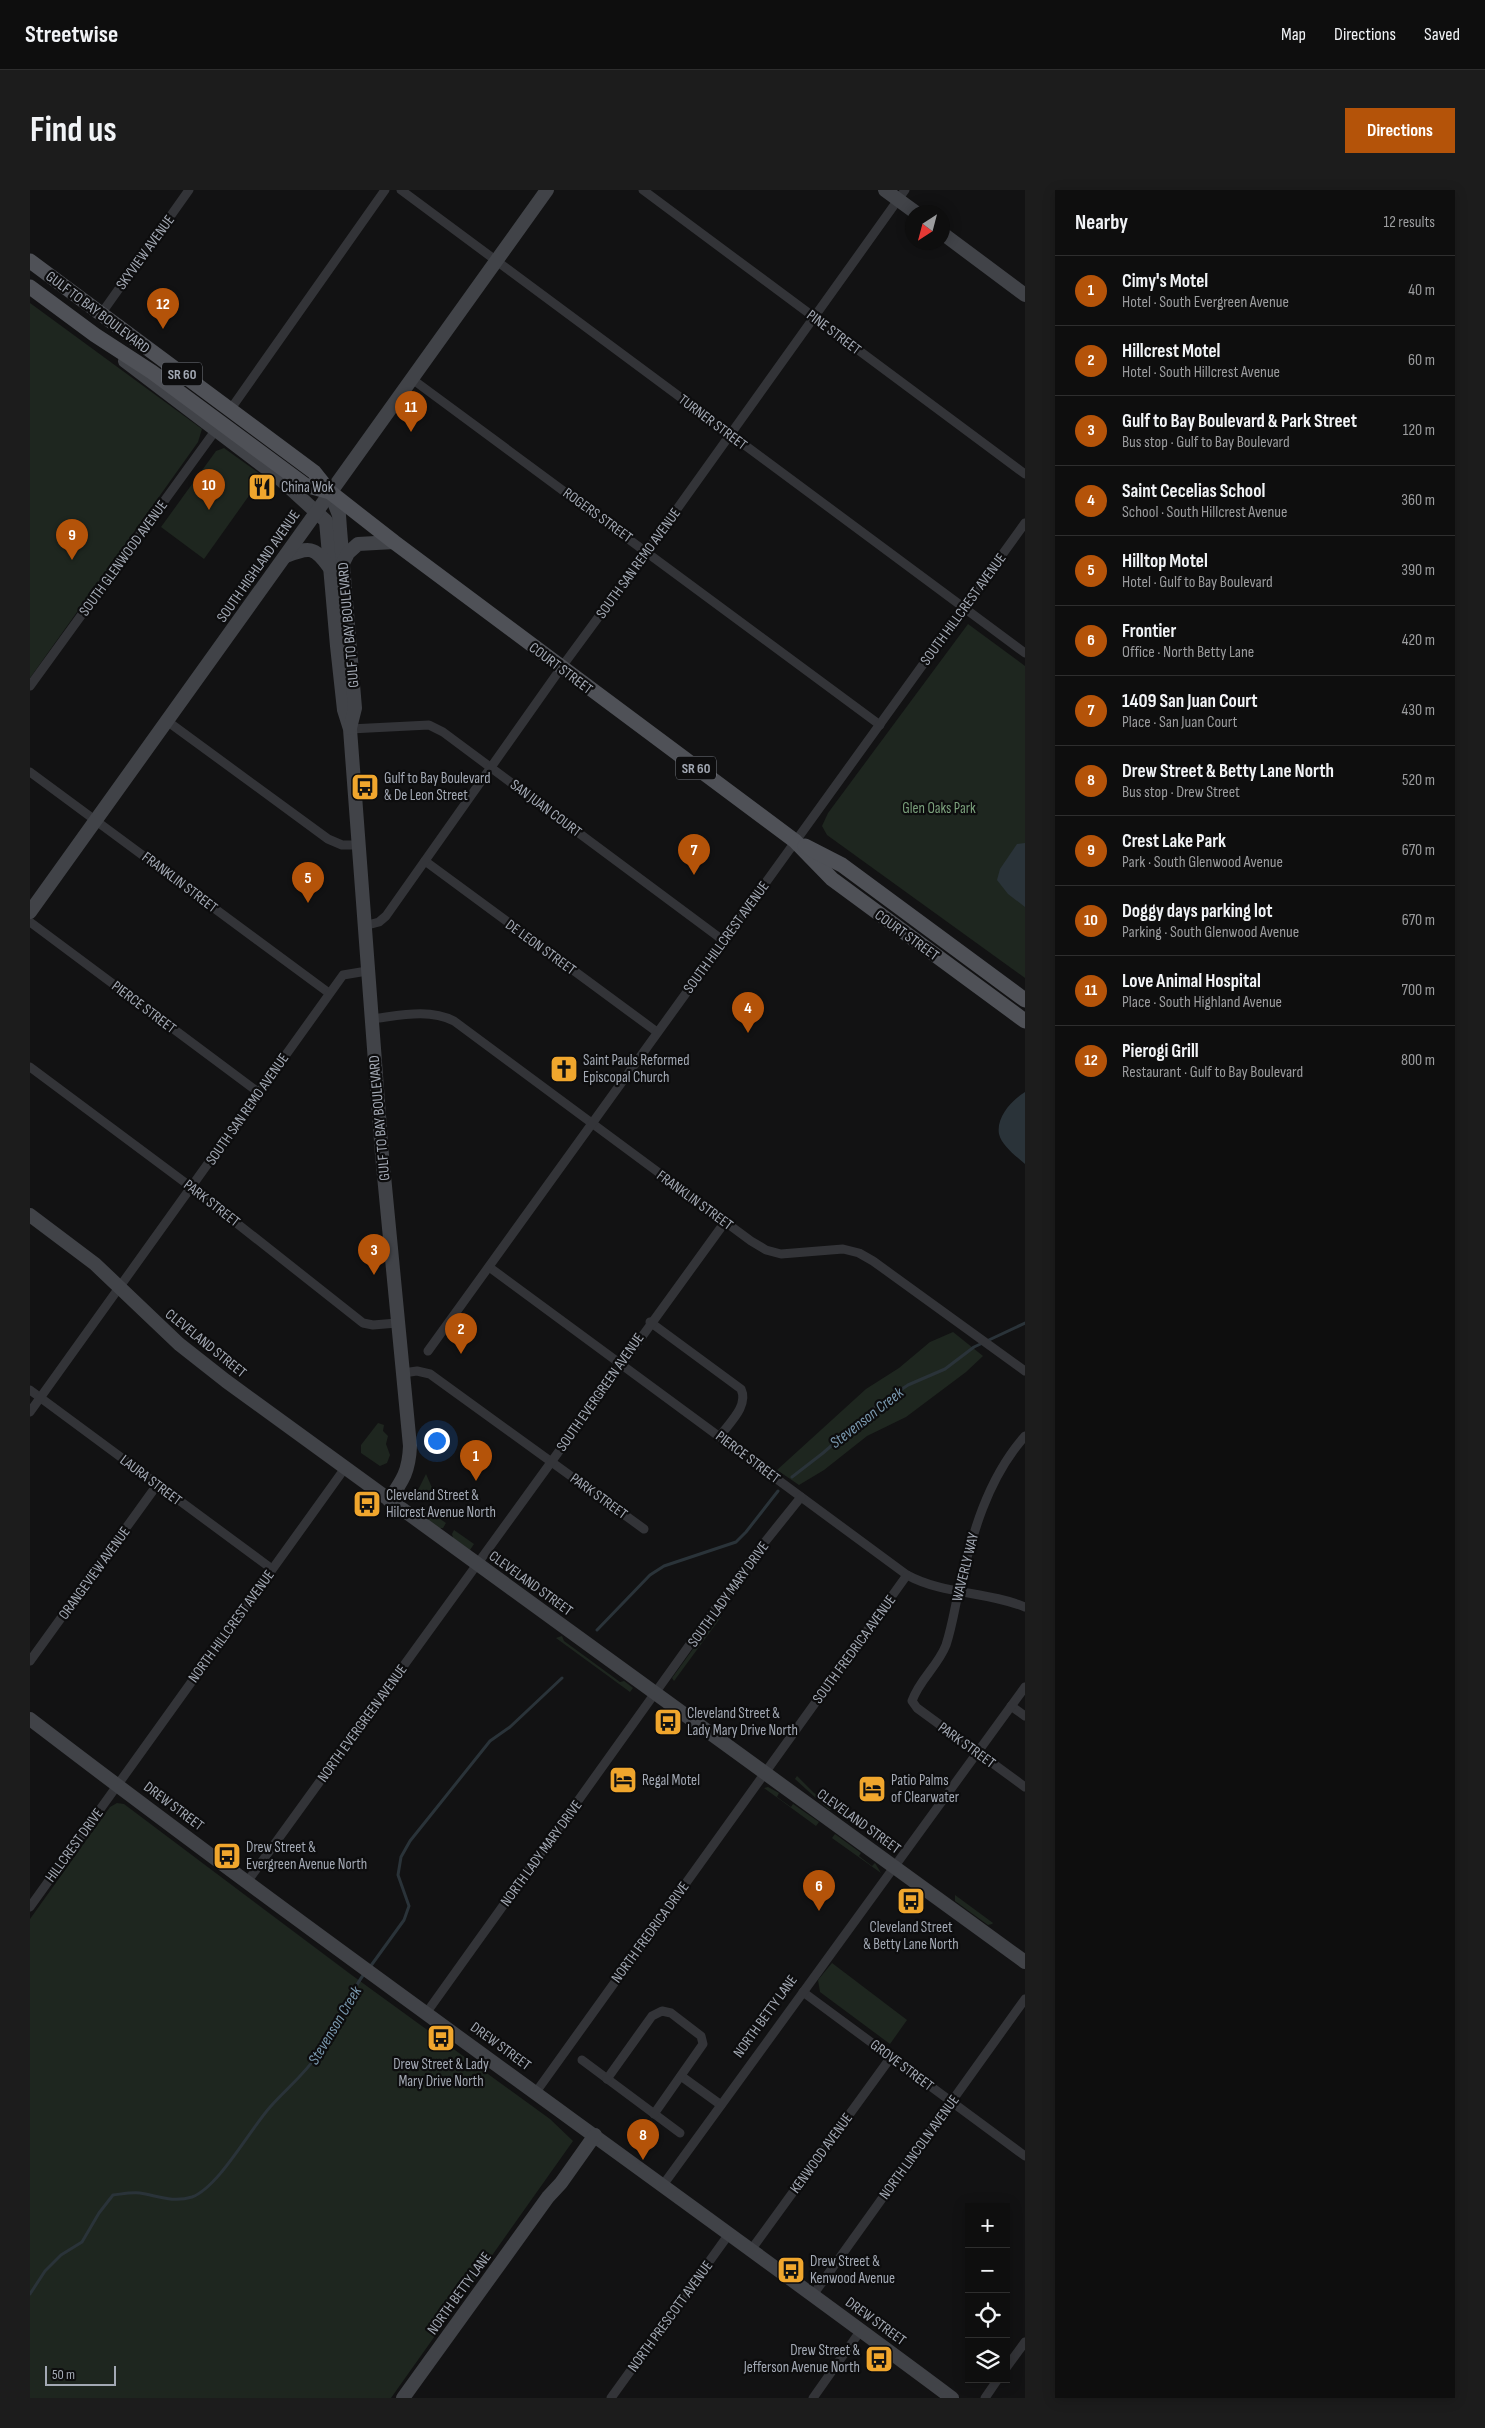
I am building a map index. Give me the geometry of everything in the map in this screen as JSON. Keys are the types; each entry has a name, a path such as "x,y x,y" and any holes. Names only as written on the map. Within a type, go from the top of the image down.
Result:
{"main road":[{"name":"GULF TO BAY BOULEVARD","path":"30,261 314,472 330,492"},
{"name":"GULF TO BAY BOULEVARD","path":"36,292 95,335 152,372 305,485 330,492"},
{"path":"36,292 63,300 84,315 92,317 101,314"},
{"name":"COURT STREET","path":"330,492 561,668 795,841 832,879 1025,1021"},
{"name":"COURT STREET","path":"795,841 842,865 1025,1000"}],"street":[{"name":"SKYVIEW AVENUE","path":"101,314 189,190"},
{"path":"230,410 386,190"},
{"name":"TURNER STREET","path":"401,190 1025,653"},
{"name":"SOUTH HIGHLAND AVENUE","path":"30,912 547,190"},
{"name":"PINE STREET","path":"643,190 1025,474"},
{"path":"885,190 902,195 910,205"},
{"name":"SOUTH SAN REMO AVENUE","path":"364,926 375,924 386,916 561,668 902,195"},
{"path":"950,239 1025,295"},
{"name":"GULF TO BAY BOULEVARD","path":"95,335 148,380 279,478 326,521 336,565 354,708 350,729 357,845 397,1323 403,1373 409,1464 404,1479 389,1500"},
{"name":"ROGERS STREET","path":"412,379 880,725"},
{"name":"SOUTH GLENWOOD AVENUE","path":"30,686 215,430"},
{"name":"GULF TO BAY BOULEVARD","path":"330,492 339,514 336,565"},
{"name":"SOUTH HILLCREST AVENUE","path":"428,1351 1025,523"},
{"path":"285,556 303,549 312,550 320,553 336,565 358,544 394,542"},
{"path":"167,721 328,839 342,845 357,845"},
{"name":"SAN JUAN COURT","path":"350,729 429,725 443,732 724,940"},
{"name":"FRANKLIN STREET","path":"30,772 329,993"},
{"name":"DE LEON STREET","path":"425,861 657,1032"},
{"name":"PIERCE STREET","path":"30,922 258,1092"},
{"path":"917,942 927,928"},
{"name":"SOUTH SAN REMO AVENUE","path":"30,1412 329,993 343,975 367,971"},
{"name":"FRANKLIN STREET","path":"371,1019 422,1013 441,1014 454,1021 751,1241 766,1250 780,1254 843,1249 859,1253 1025,1371"},
{"name":"PARK STREET","path":"30,1067 192,1187 363,1323 373,1325 397,1323"},
{"name":"CLEVELAND STREET","path":"30,1215 94,1264 180,1344 345,1468 1025,1962"},
{"name":"SOUTH EVERGREEN AVENUE","path":"477,1564 620,1363 725,1222"},
{"name":"PIERCE STREET","path":"489,1267 907,1575 923,1584 1007,1600 1025,1607"},
{"path":"650,1322 741,1389 744,1396 743,1404 720,1436"},
{"name":"PARK STREET","path":"403,1373 417,1371 430,1374 644,1529"},
{"name":"LAURA STREET","path":"30,1390 272,1569"},
{"name":"WAVERLY WAY","path":"912,1701 915,1692 945,1647 970,1544 982,1507 1000,1472 1025,1436"},
{"name":"NORTH HILLCREST AVENUE","path":"118,1784 345,1468"},
{"name":"ORANGEVIEW AVENUE","path":"30,1661 157,1485"},
{"name":"SOUTH LADY MARY DRIVE","path":"656,1693 748,1563 801,1497"},
{"name":"NORTH EVERGREEN AVENUE","path":"247,1882 477,1564"},
{"name":"SOUTH FREDRICA AVENUE","path":"766,1773 907,1575"},
{"name":"NORTH BETTY LANE","path":"663,2185 1025,1687"},
{"name":"NORTH LADY MARY DRIVE","path":"427,2012 656,1693"},
{"name":"PARK STREET","path":"912,1701 917,1708 1025,1787"},
{"path":"1011,1706 1025,1716"},
{"name":"DREW STREET","path":"30,1719 247,1882 952,2398"},
{"name":"NORTH FREDRICA DRIVE","path":"536,2092 766,1773"},
{"name":"HILLCREST DRIVE","path":"30,1906 118,1784"},
{"name":"GROVE STREET","path":"802,1992 1025,2156"},
{"name":"NORTH LINCOLN AVENUE","path":"813,2295 1025,1998"},
{"path":"607,2079 652,2016 662,2011 671,2013 698,2033 703,2040 701,2048 654,2114"},
{"name":"KENWOOD AVENUE","path":"751,2250 890,2057"},
{"path":"582,2060 680,2132"},
{"path":"681,2076 721,2105"},
{"name":"NORTH BETTY LANE","path":"405,2397 542,2205 595,2135"},
{"name":"NORTH PRESCOTT AVENUE","path":"611,2398 729,2234"},
{"path":"813,2398 861,2330"},
{"path":"1010,2363 1025,2342"},
{"path":"985,2398 995,2383"}],"green space":[{"path":"30,303 202,429 198,442 30,678"},
{"path":"224,448 263,476 204,559 161,527 216,451"},
{"name":"Glen Oaks Park","path":"968,624 1025,666 1025,978 827,835 822,826 828,813"},
{"path":"953,1332 983,1356 966,1372 906,1417 867,1436 824,1470 799,1485 777,1470 866,1389 899,1368 930,1342"},
{"path":"378,1423 384,1425 383,1431 388,1436 386,1444 390,1455 387,1463 380,1466 361,1453 361,1445"},
{"path":"426,1474 433,1490 425,1498 417,1492"},
{"path":"427,1510 446,1523 443,1528 438,1528 425,1519 424,1515"},
{"path":"454,1530 474,1544 470,1550 453,1538"},
{"path":"717,1616 721,1617 674,1681 672,1678"},
{"path":"562,1636 564,1641 620,1682 624,1681 633,1688 630,1692 556,1638"},
{"path":"797,1776 814,1793 835,1808 829,1810 795,1779"},
{"path":"768,1787 779,1793 777,1797 791,1807 793,1804 819,1822 816,1826 764,1788"},
{"path":"117,1803 124,1804 353,1976 550,2119 573,2141 391,2398 30,2398 30,1919 110,1807"},
{"path":"835,1834 861,1853 859,1856 872,1866 875,1863 881,1873 832,1838"},
{"path":"955,1895 993,1923 988,1925 955,1901"},
{"path":"832,1963 907,2020 890,2044 820,1992 818,1980"}],"shaded area":[{"path":"1025,843 1025,907 1008,894 997,880 1000,869 1017,844"},
{"path":"1025,1092 1025,1164 1003,1143 999,1134 999,1128 1002,1115"}],"waterway":[{"name":"Stevenson Creek","path":"792,1477 877,1406 908,1385 945,1369 974,1347 1025,1323"},
{"name":"Stevenson Creek","path":"597,1630 650,1575 664,1566 736,1542 778,1491"},
{"name":"Stevenson Creek","path":"370,1967 404,1920 409,1906 398,1875 401,1857 410,1841 490,1741 510,1727 562,1678"},
{"name":"Stevenson Creek","path":"30,2294 45,2271 61,2255 82,2242 99,2213 113,2195 137,2193 172,2199 185,2199 202,2191 213,2182 271,2106 313,2061 364,1974"}],"place":[{"name":"Pierogi Grill","path":"163,329"},
{"name":"Love Animal Hospital","path":"411,432"},
{"name":"China Wok","path":"262,487"},
{"name":"Doggy days parking lot","path":"209,510"},
{"name":"Crest Lake Park","path":"72,560"},
{"name":"Gulf to Bay Boulevard & De Leon Street","path":"365,787"},
{"name":"1409 San Juan Court","path":"694,875"},
{"name":"Hilltop Motel","path":"308,903"},
{"name":"Saint Cecelias School","path":"748,1033"},
{"name":"Saint Pauls Reformed Episcopal Church","path":"564,1069"},
{"name":"Gulf to Bay Boulevard & Park Street","path":"374,1275"},
{"name":"Hillcrest Motel","path":"461,1354"},
{"name":"Cimy's Motel","path":"476,1481"},
{"name":"Cleveland Street & Hilcrest Avenue North","path":"367,1504"},
{"name":"Cleveland Street & Lady Mary Drive North","path":"668,1722"},
{"name":"Regal Motel","path":"623,1780"},
{"name":"Patio Palms of Clearwater","path":"872,1789"},
{"name":"Drew Street & Evergreen Avenue North","path":"227,1856"},
{"name":"Cleveland Street & Betty Lane North","path":"911,1901"},
{"name":"Frontier","path":"819,1911"},
{"name":"Drew Street & Lady Mary Drive North","path":"441,2038"},
{"name":"Drew Street & Betty Lane North","path":"643,2160"},
{"name":"Drew Street & Kenwood Avenue","path":"791,2270"},
{"name":"Drew Street & Jefferson Avenue North","path":"879,2359"}]}
